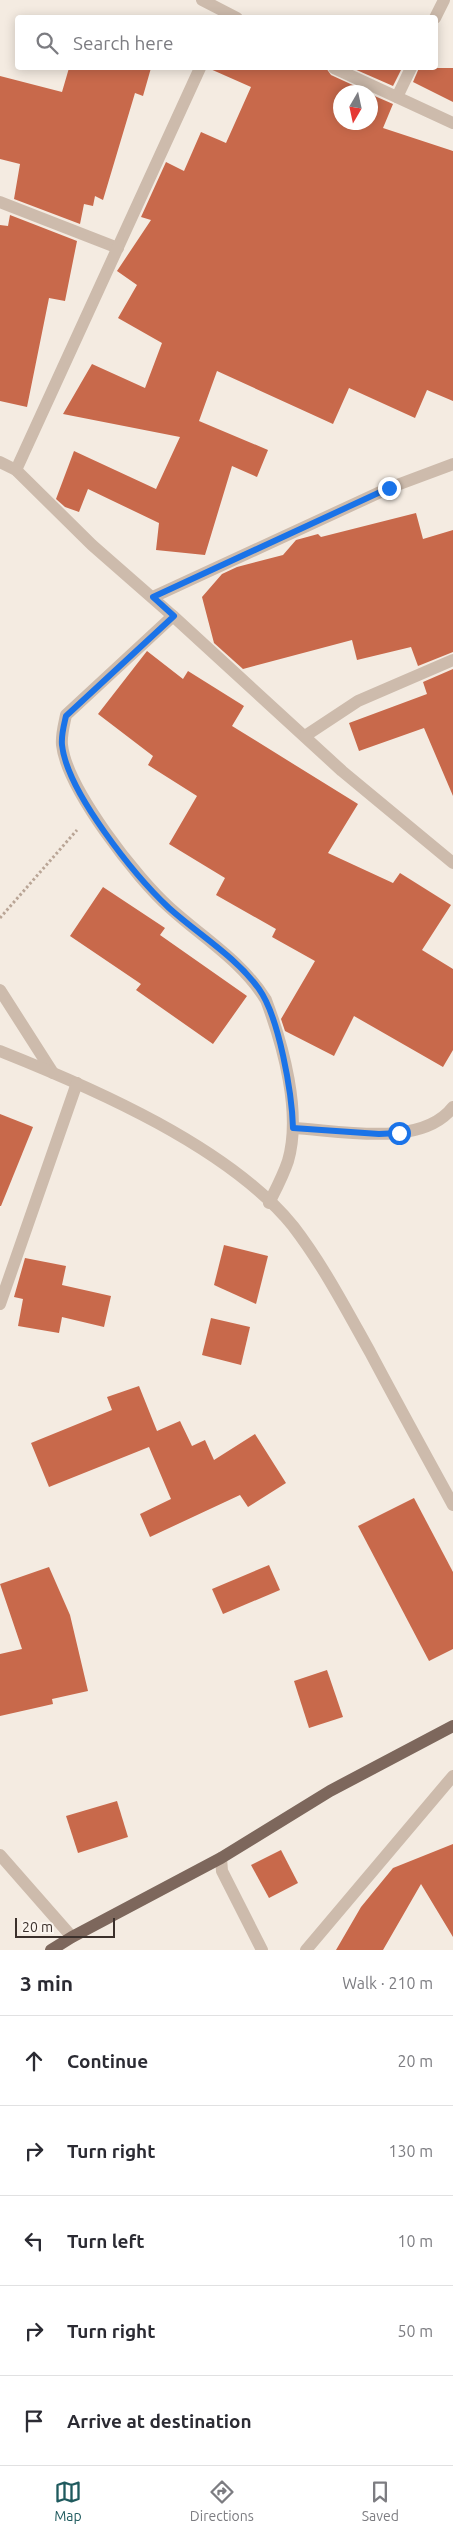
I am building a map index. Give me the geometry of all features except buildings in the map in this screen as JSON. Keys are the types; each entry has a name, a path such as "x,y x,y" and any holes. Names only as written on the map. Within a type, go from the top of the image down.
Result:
{"main road":[{"path":"51,1950 221,1858 330,1791 453,1726"}],"street":[{"path":"202,0 224,14"},
{"path":"436,15 444,0"},
{"path":"16,470 199,70"},
{"path":"338,70 453,123"},
{"path":"397,97 410,70"},
{"path":"0,202 118,248"},
{"path":"0,462 16,470 92,544 174,616 342,771 453,863"},
{"path":"153,597 389,488 453,464"},
{"path":"174,616 66,716 62,730 62,746 76,784 93,813 132,867 169,907 223,951 258,988 270,1012 292,1103 293,1128 288,1159 269,1203"},
{"path":"305,736 358,701 453,660"},
{"path":"0,990 53,1073"},
{"path":"0,1051 108,1098 227,1165 292,1226 321,1268 453,1505"},
{"path":"0,1304 77,1083"},
{"path":"293,1128 379,1134 399,1133 435,1121 453,1107"},
{"path":"306,1950 453,1776"},
{"path":"0,1855 72,1937"},
{"path":"221,1858 222,1872 262,1950"}],"path":[{"path":"0,918 54,854 93,813"}],"route":[{"path":"389,488 251,550 209,573 153,597 174,616 66,716 62,730 62,746 68,766 84,801 132,867 169,907 223,951 258,988 266,1000 281,1052 292,1103 293,1128 332,1129 379,1134 399,1133"}]}
